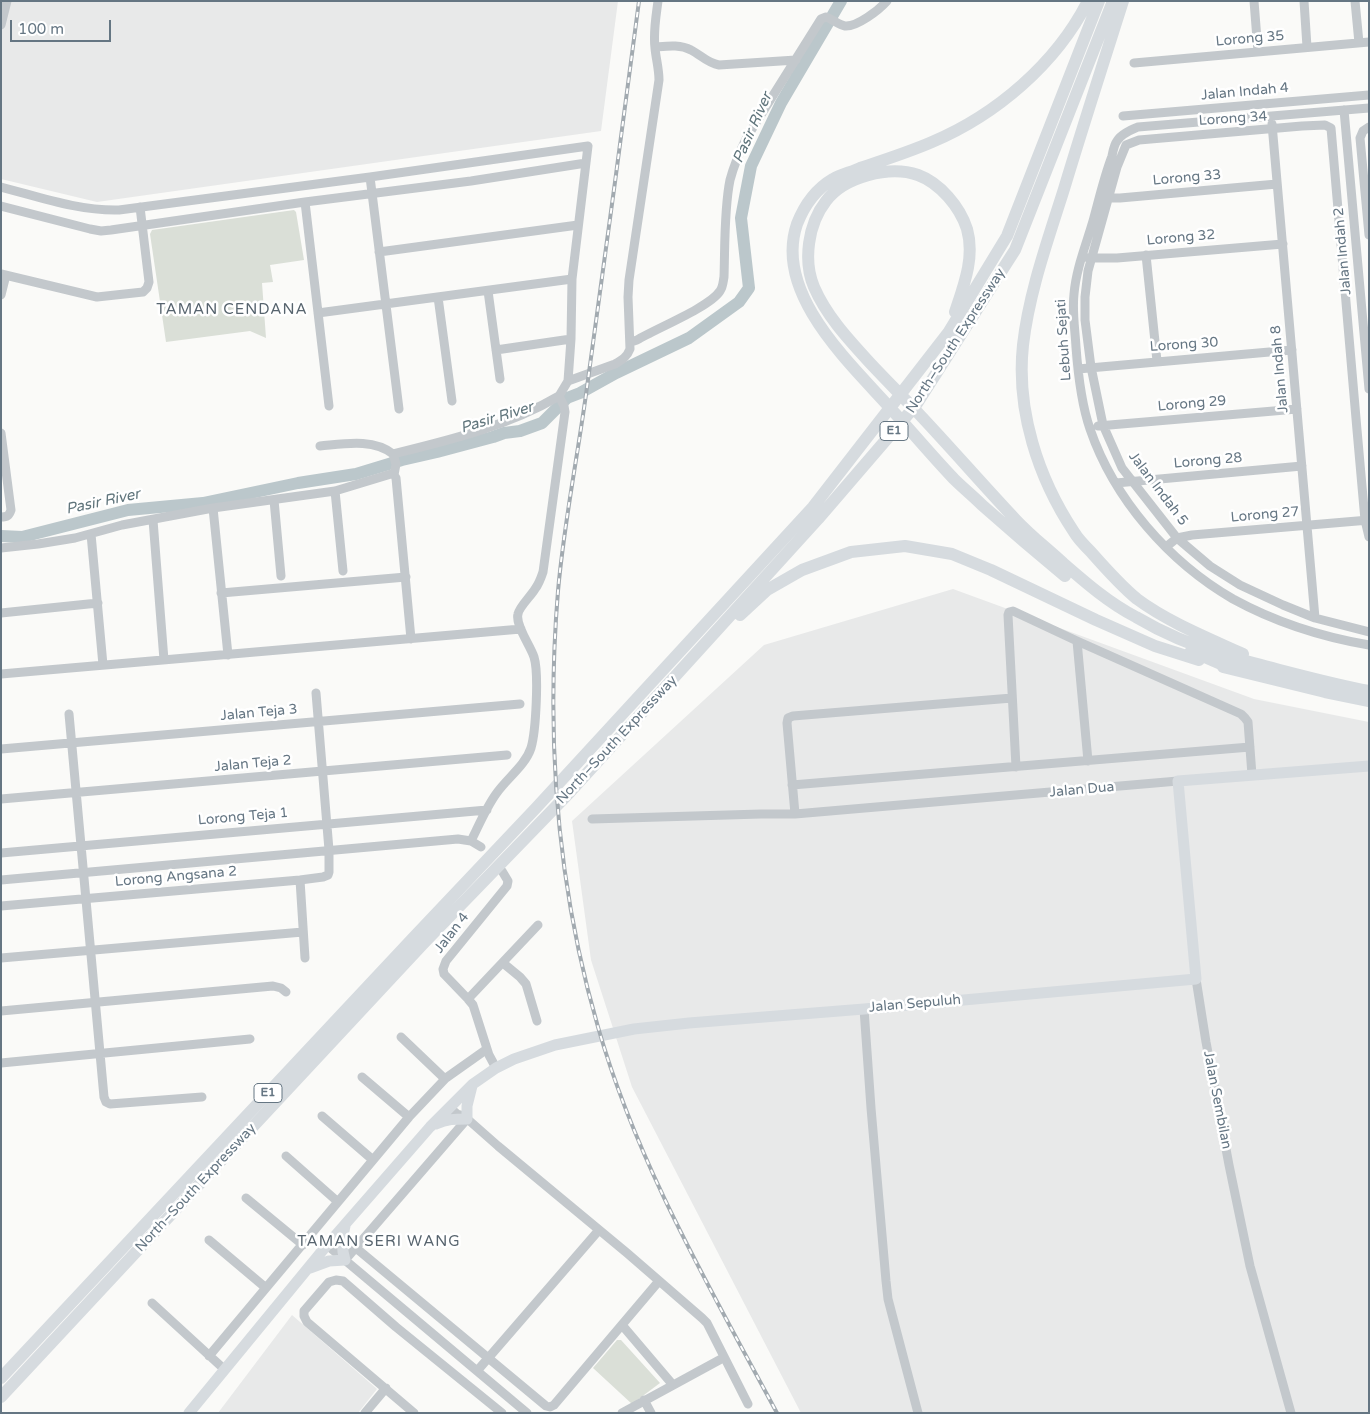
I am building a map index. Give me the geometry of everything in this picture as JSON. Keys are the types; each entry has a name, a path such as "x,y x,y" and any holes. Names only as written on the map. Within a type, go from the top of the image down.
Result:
{"highway":[{"path":"1088,1 1072,29 1048,59 1015,92 977,119 932,142 834,178 819,190 806,205 795,231 794,261 797,278 810,310 829,340 955,480 1016,536 1090,596 1130,622 1165,640 1230,668"},
{"name":"North–South Expressway","path":"1,1378 536,808 813,507 948,333 1007,236 1099,1"},
{"name":"North–South Expressway","path":"1,1397 422,944 570,792 818,519 916,405 1015,250 1113,1"},
{"path":"1122,1 1029,307 1023,348 1023,386 1026,413 1034,447 1049,489 1074,533 1114,578 1138,599 1161,615 1270,667"},
{"path":"948,333 966,280 970,262 967,229 952,202 942,191 917,175 893,172 876,173 860,177 840,188 826,200 815,219 810,236 808,253 809,271 814,287 840,331 970,468 1018,522 1082,580 1108,600 1135,617 1187,642 1222,654 1338,685 1369,691"},
{"path":"580,780 620,742 726,628 767,590 802,570 850,552 905,546 952,554 991,570 1155,646 1197,660 1369,701"}],"main road":[{"name":"Jalan Dua","path":"1178,782 1369,766"},
{"name":"Jalan Sembilan","path":"1178,782 1196,979"},
{"name":"Jalan Sepuluh","path":"189,1413 328,1245 430,1127 473,1084 496,1068 514,1059 555,1045 634,1029 1196,979"},
{"path":"430,1127 444,1120 465,1118 473,1084"},
{"path":"309,1268 329,1261 345,1260 341,1241 346,1224"}],"street":[{"path":"1,25 7,1"},
{"path":"568,381 615,364 628,355 630,349 629,280 659,80 655,47 655,22 658,1"},
{"path":"631,342 701,307 721,290 724,277 729,188 739,152 746,137 821,19 830,19 843,25 856,23 869,16 887,1"},
{"path":"1254,1 1258,52"},
{"path":"1304,1 1307,47"},
{"path":"1355,1 1359,43"},
{"name":"Lorong 35","path":"1134,63 1369,42"},
{"path":"655,47 685,47 708,62 719,65 796,60"},
{"name":"Jalan Indah 4","path":"1123,116 1369,95"},
{"path":"1104,196 1107,168 1117,141 1127,132 1138,127 1369,108"},
{"name":"Jalan Indah 2","path":"1344,110 1369,389"},
{"name":"Jalan Indah 8","path":"1271,117 1315,618"},
{"name":"Lorong 34","path":"1139,140 1329,126 1332,140 1367,520"},
{"name":"Jalan Indah 2","path":"1368,127 1363,131 1360,138 1369,235"},
{"name":"Jalan Indah 5","path":"1139,140 1126,145 1104,196 1087,258 1085,320 1091,367 1103,425 1122,468 1177,538 1210,566 1240,585 1283,605 1315,618 1369,632"},
{"path":"1,187 83,208 101,210 140,207 370,177 588,146 572,279 568,381 561,400 565,412 543,572 536,588 517,615 536,664 533,738 530,750 522,763 497,792 487,810 477,845 458,839 1,880"},
{"path":"1,206 101,231 471,181 586,163"},
{"path":"370,177 399,409"},
{"name":"Lorong 33","path":"1104,196 1120,198 1277,184"},
{"path":"305,202 329,406"},
{"path":"1,295 4,275 97,297 143,292 149,282 140,207"},
{"path":"379,252 578,226"},
{"name":"Lorong 32","path":"1087,258 1282,244"},
{"path":"1146,255 1157,361"},
{"name":"Lebuh Sejati","path":"1087,258 1077,273 1074,295 1078,369 1090,427 1108,470 1138,515 1166,547 1201,577 1234,599 1274,618 1312,631 1350,642 1369,645"},
{"path":"318,313 572,279"},
{"path":"488,290 500,379"},
{"path":"438,297 452,401"},
{"path":"496,350 571,339"},
{"name":"Lorong 30","path":"1078,369 1292,350"},
{"path":"394,459 494,426 561,400"},
{"name":"Lorong 29","path":"1090,427 1297,409"},
{"path":"1,433 11,510 10,514 1,517"},
{"path":"320,446 369,444 380,446 394,459 411,639"},
{"name":"Lorong 28","path":"1116,483 1302,466"},
{"path":"1,548 56,542 122,525 213,508 335,491 394,474"},
{"path":"335,491 342,571"},
{"path":"274,500 281,576"},
{"path":"213,508 228,655"},
{"path":"153,520 164,660"},
{"path":"1367,520 1369,536"},
{"name":"Lorong 27","path":"1177,538 1230,531 1367,520"},
{"path":"91,534 103,665"},
{"path":"1166,547 1177,538"},
{"path":"221,593 406,577"},
{"path":"1,613 98,603"},
{"path":"1016,767 1008,615 1009,612 1013,611 1241,714 1248,722 1252,775"},
{"path":"1,674 522,629"},
{"path":"1077,641 1088,761"},
{"path":"316,693 329,850"},
{"path":"795,814 788,718 793,716 1012,698"},
{"name":"Jalan Teja 3","path":"1,749 520,704"},
{"path":"69,714 104,1097 106,1102 110,1104 202,1097"},
{"path":"792,785 1250,747"},
{"name":"Jalan Teja 2","path":"1,799 507,755"},
{"name":"Jalan Dua","path":"592,819 795,814 1178,782"},
{"name":"Lorong Teja 1","path":"1,853 487,810"},
{"name":"Lorong Angsana 2","path":"1,906 324,877 329,872 329,850"},
{"name":"Jalan 4","path":"496,1068 487,1049 476,1013 468,999 444,974 444,965 505,889 508,882 502,874"},
{"path":"300,880 305,958"},
{"path":"468,999 538,925"},
{"path":"1,958 303,932"},
{"path":"503,963 526,984 537,1021"},
{"name":"Jalan Sembilan","path":"1196,979 1229,1165 1252,1278 1292,1413"},
{"path":"1,1011 273,986 281,988 286,992"},
{"path":"864,1009 888,1299 918,1413"},
{"path":"400,1037 445,1079"},
{"path":"1,1063 250,1039"},
{"path":"210,1356 409,1117 445,1079 487,1049"},
{"path":"362,1077 409,1117"},
{"path":"452,1106 461,1110 465,1118 659,1281 706,1323 748,1404"},
{"path":"322,1116 373,1160"},
{"path":"345,1260 465,1118"},
{"path":"286,1156 338,1202"},
{"path":"246,1198 303,1245"},
{"path":"476,1371 599,1230"},
{"path":"209,1240 266,1288"},
{"path":"328,1245 527,1413"},
{"path":"356,1248 546,1406 550,1407 554,1405 659,1281"},
{"path":"414,1413 307,1322 304,1311 329,1282 343,1281 396,1327 502,1413"},
{"path":"152,1303 224,1370"},
{"path":"622,1326 672,1385"},
{"path":"622,1413 724,1358"},
{"path":"365,1413 386,1388"},
{"path":"644,1400 652,1413"}],"shaded area":[{"path":"1,1 618,1 601,131 97,202 1,179"},
{"path":"294,210 296,212 304,260 270,265 273,282 262,283 266,338 250,331 166,342 150,234 152,230"},
{"path":"953,589 1254,699 1369,722 1369,1413 801,1413 632,1087 591,960 572,821 764,645"},
{"path":"292,1315 377,1389 358,1413 218,1413"},
{"path":"617,1340 621,1340 660,1383 632,1404 593,1368"}],"waterway":[{"name":"Pasir River","path":"1,536 22,537 128,510 203,503 298,483 356,474 504,433 520,431 542,423 567,398 689,338 739,302 749,288 741,218 751,166 781,103 841,1"}],"railway":[{"path":"639,1 558,591 553,701 558,811 564,866 584,974 614,1078 633,1128 677,1225 777,1413"}],"district":[{"name":"TAMAN CENDANA","path":"232,310"},
{"name":"TAMAN SERI WANG","path":"379,1242"}]}
